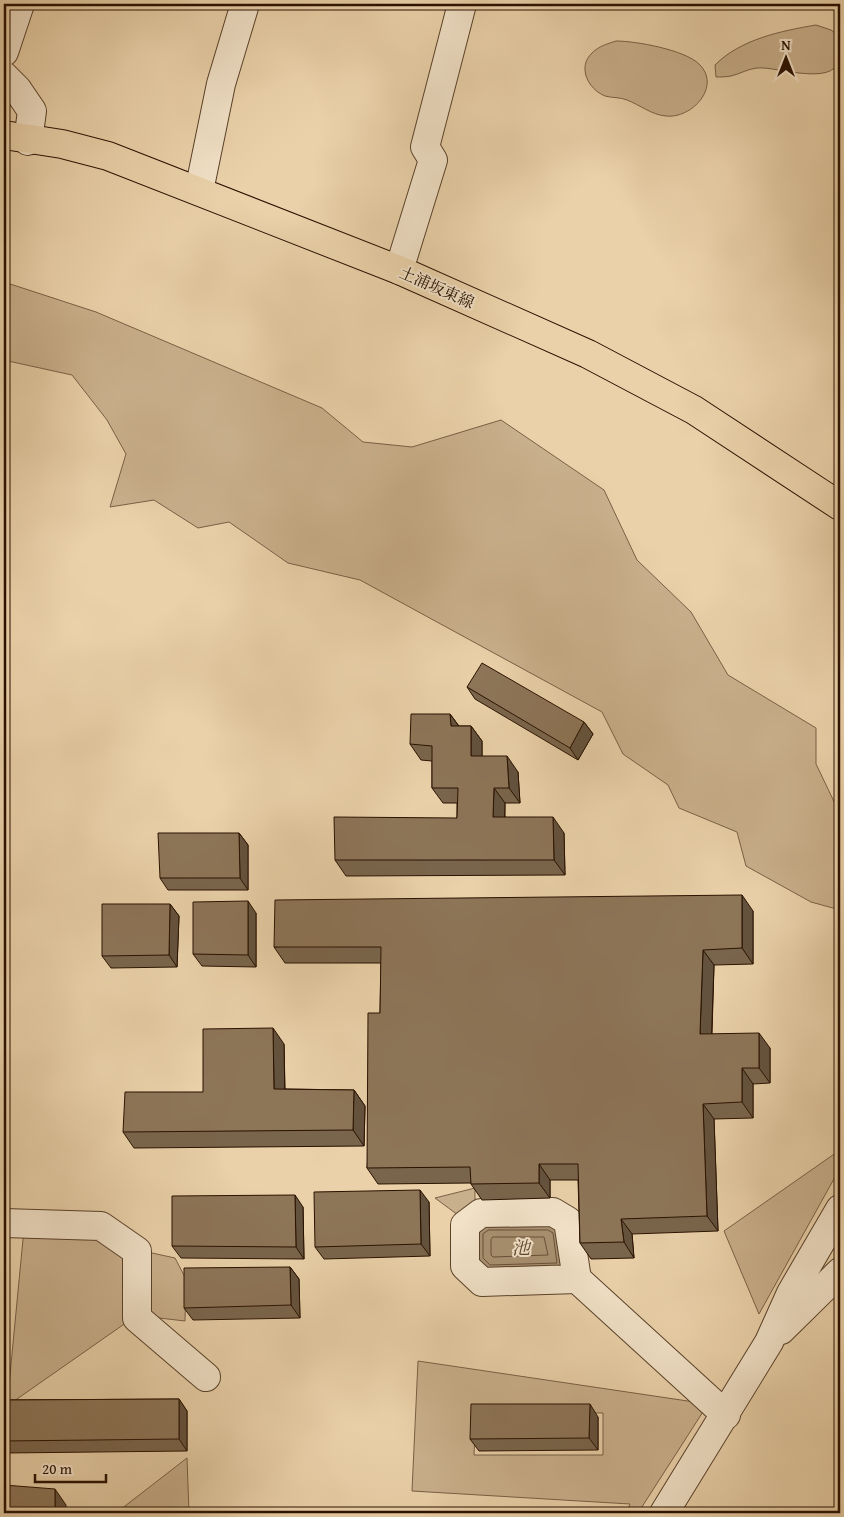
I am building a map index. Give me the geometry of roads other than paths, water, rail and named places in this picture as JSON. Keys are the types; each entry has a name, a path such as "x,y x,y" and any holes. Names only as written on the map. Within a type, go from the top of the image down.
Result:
{"main road":[{"name":"土浦坂東線","path":"16,138 62,144 108,156 399,270 588,354 694,410 840,506"}],"street":[{"path":"4,52 20,4"},
{"path":"199,191 221,84 245,4"},
{"path":"399,270 433,160 425,148 462,4"},
{"path":"4,76 17,89 32,111 16,138"},
{"path":"664,1513 726,1415 769,1342 791,1293 840,1209"},
{"path":"4,1223 101,1226 137,1251 137,1318 206,1377"},
{"path":"769,1342 840,1272"},
{"path":"577,1280 726,1415"}],"water":[{"name":"池","path":"484,1218 563,1226 571,1275 486,1276 472,1264 472,1228"}]}
